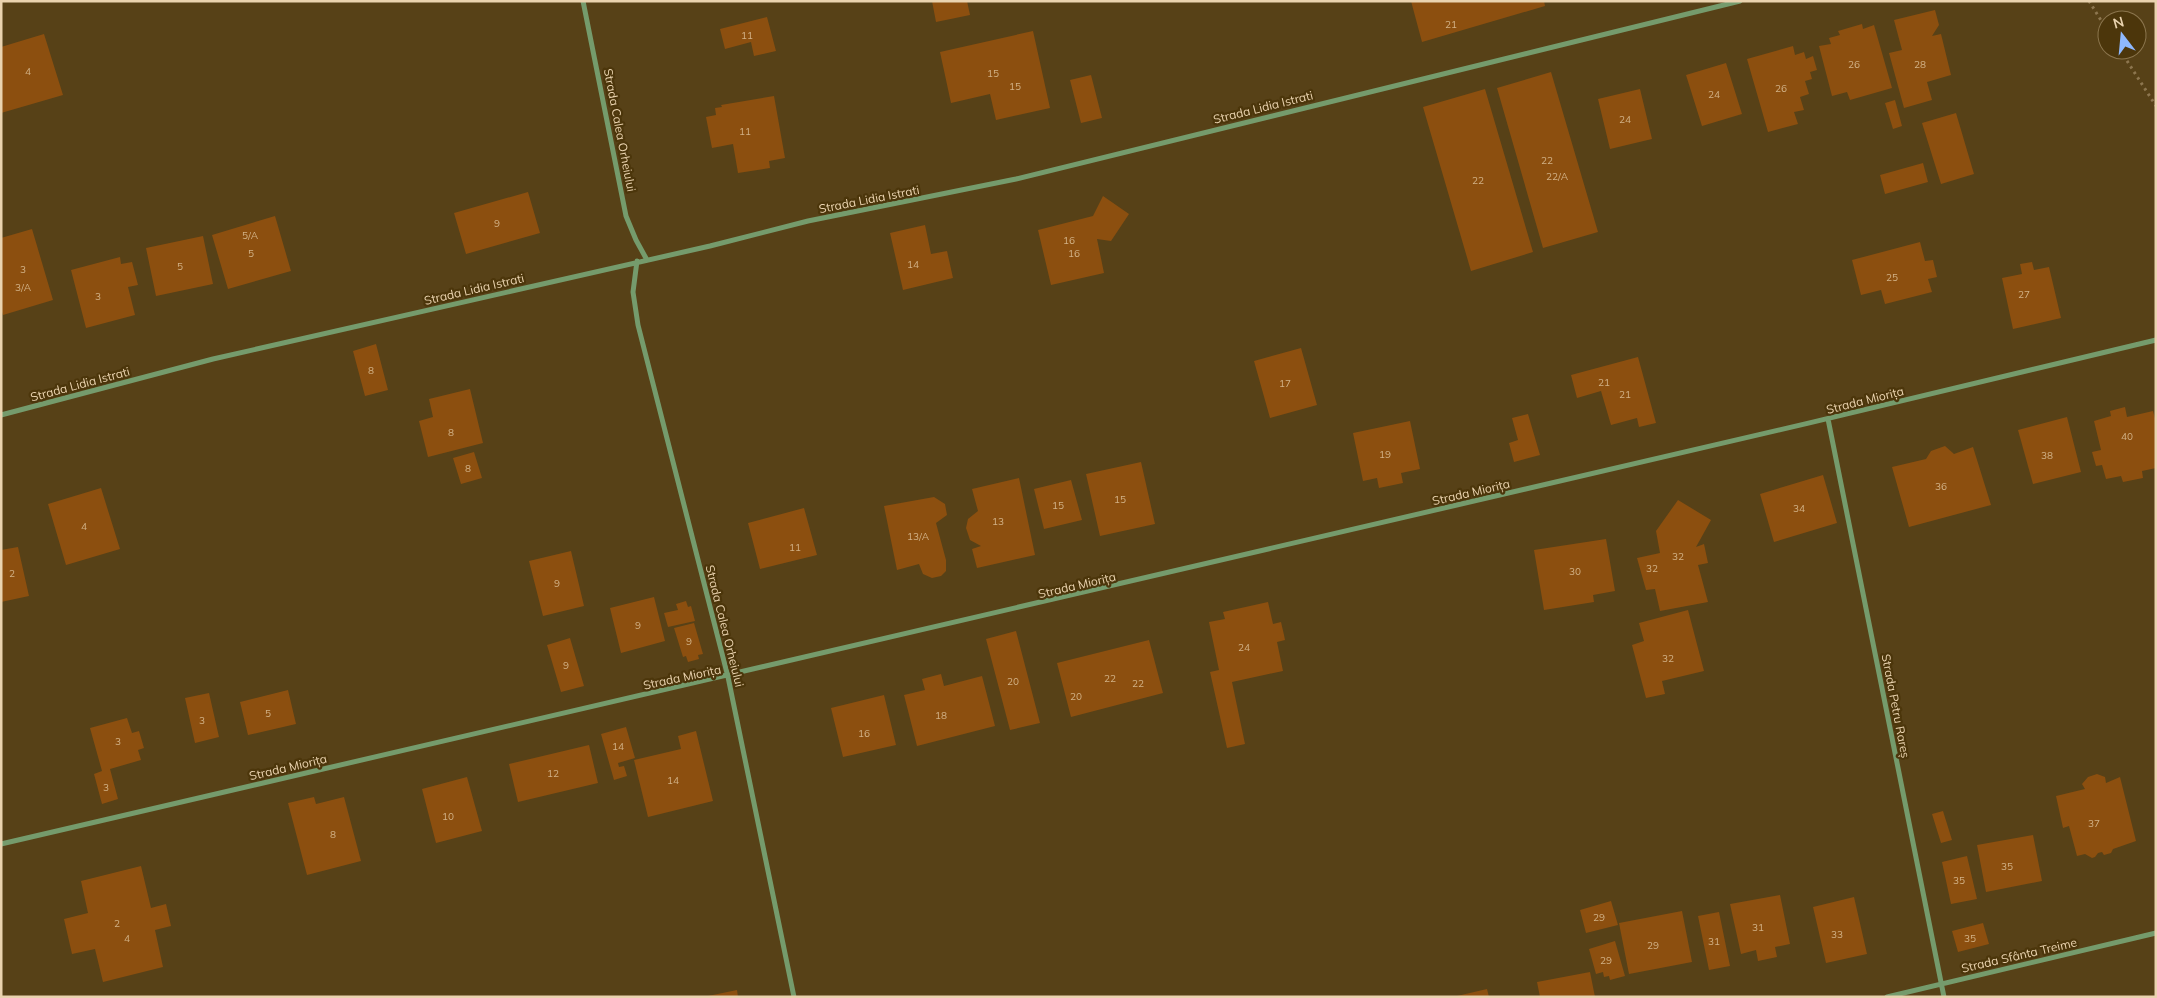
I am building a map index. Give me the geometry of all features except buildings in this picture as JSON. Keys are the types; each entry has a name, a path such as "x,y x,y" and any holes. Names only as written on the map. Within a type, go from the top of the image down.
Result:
{"street":[{"name":"Strada Calea Orheiului","path":"583,1 626,216 647,260"},
{"name":"Strada Lidia Istrati","path":"1,415 212,359 637,261 710,246 808,221 1016,180 1740,1"},
{"name":"Strada Calea Orheiului","path":"637,261 633,292 638,325 728,677 794,997"},
{"name":"Strada Miorița","path":"1,844 728,677 1828,419 2156,340"},
{"name":"Strada Petru Rareș","path":"1828,419 1944,997"},
{"name":"Strada Sfânta Treime","path":"1887,997 2156,933"}],"path":[{"path":"2089,1 2097,14"},
{"path":"2126,60 2156,106"}]}
